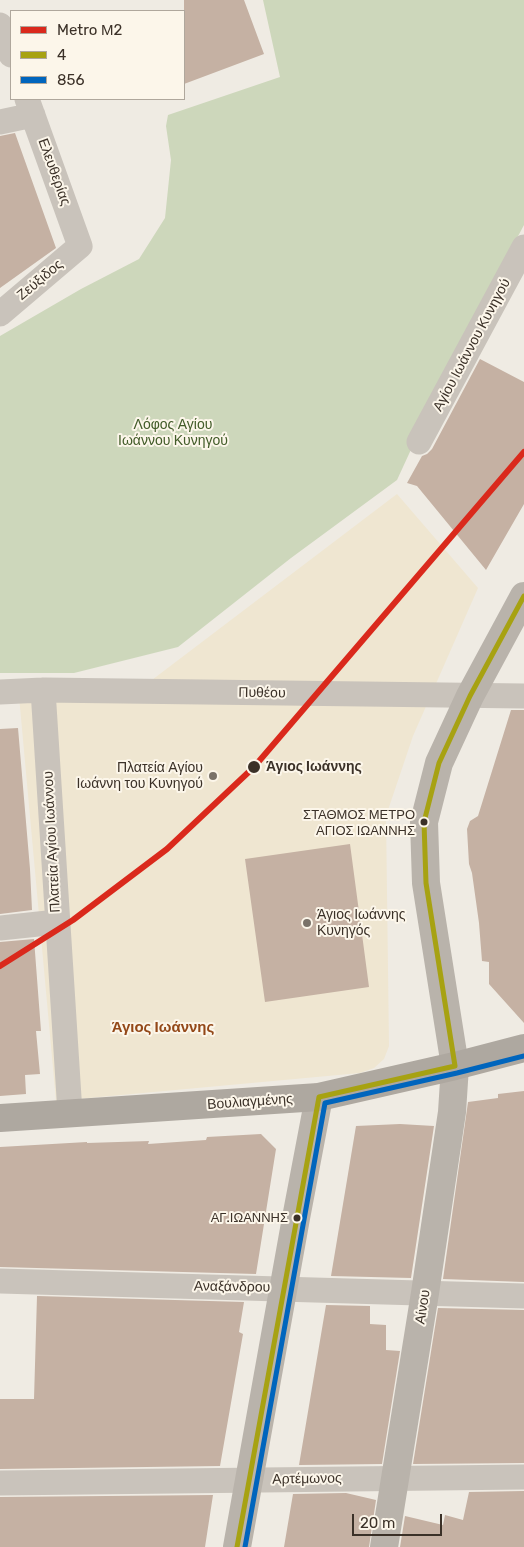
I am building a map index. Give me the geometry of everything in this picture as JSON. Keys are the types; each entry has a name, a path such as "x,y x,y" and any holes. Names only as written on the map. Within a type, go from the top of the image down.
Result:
{"main road":[{"name":"Βουλιαγμένης","path":"0,1118 319,1097 524,1048"}],"street":[{"path":"0,25 10,52"},
{"path":"0,122 30,107"},
{"name":"Ελευθερίας","path":"30,107 80,246"},
{"name":"Ζεύξιδος","path":"0,314 80,246"},
{"name":"Αγίου Ιωάννου Κυνηγού","path":"419,442 524,247"},
{"name":"Αίνου","path":"384,1547 452,1112 455,1066 426,883 424,822 439,763 470,696 524,596"},
{"name":"Πυθέου","path":"0,692 43,690 524,696"},
{"name":"Πλατεία Αγίου Ιωάννου","path":"43,690 70,1114"},
{"path":"0,928 57,922"},
{"path":"237,1547 319,1097"},
{"name":"Αναξάνδρου","path":"0,1281 524,1296"},
{"name":"Αρτέμωνος","path":"0,1483 524,1477"}],"green space":[{"name":"Λόφος Αγίου Ιωάννου Κυνηγού","path":"263,0 524,0 524,225 455,354 397,480 291,558 178,647 74,673 0,673 0,336 81,289 139,259 165,218 171,160 166,126 168,115 280,77"}],"shaded area":[{"name":"Πλατεία Αγίου Ιωάννη του Κυνηγού","path":"397,494 478,588 413,736 386,816 389,1046 384,1059 374,1068 360,1073 56,1101 18,685 144,686"}],"building":[{"path":"184,0 244,0 264,54 185,84"},
{"path":"15,133 56,248 0,288 0,136"},
{"path":"480,359 524,382 524,504 486,570 417,486 407,483 422,456 432,449"},
{"path":"511,710 524,710 524,1023 489,984 489,962 482,961 479,923 469,864 467,829 470,821 478,816"},
{"path":"18,728 32,910 0,914 0,729"},
{"name":"Άγιος Ιωάννης Κυνηγός","path":"350,844 369,987 265,1002 245,859"},
{"path":"34,939 41,1031 36,1031 40,1074 25,1075 26,1094 0,1096 0,942"},
{"path":"524,1091 524,1282 443,1279 468,1102 498,1098 498,1094"},
{"path":"400,1124 434,1126 411,1278 331,1276 356,1126"},
{"path":"261,1134 276,1149 256,1274 0,1267 0,1147 87,1142 149,1141 148,1144 206,1140 207,1137"},
{"path":"37,1296 244,1302 239,1332 243,1334 220,1466 0,1469 0,1399 34,1399"},
{"path":"326,1305 370,1306 370,1324 386,1325 386,1350 400,1351 382,1464 299,1465"},
{"path":"438,1308 524,1310 524,1463 413,1464"},
{"path":"524,1491 524,1547 400,1547 405,1516 443,1525 445,1515 463,1520 469,1492"},
{"path":"346,1493 376,1500 369,1547 284,1547 293,1494"},
{"path":"213,1495 205,1547 0,1547 0,1497"}],"metro line":[{"name":"Μ2","path":"0,966 73,920 167,849 254,767 524,452"}],"transit line":[{"name":"4","path":"237,1547 319,1097 455,1066 426,883 424,822 439,763 470,696 524,596"},
{"name":"856","path":"245,1547 325,1103 524,1056"}],"place":[{"name":"Άγιος Ιωάννης","path":"254,767"},
{"name":"Πλατεία Αγίου Ιωάννη του Κυνηγού","path":"213,776"},
{"name":"ΣΤΑΘΜΟΣ ΜΕΤΡΟ ΑΓΙΟΣ ΙΩΑΝΝΗΣ","path":"424,822"},
{"name":"Άγιος Ιωάννης Κυνηγός","path":"307,923"},
{"name":"ΑΓ.ΙΩΑΝΝΗΣ","path":"297,1218"}],"district":[{"name":"Άγιος Ιωάννης","path":"163,1028"}]}
